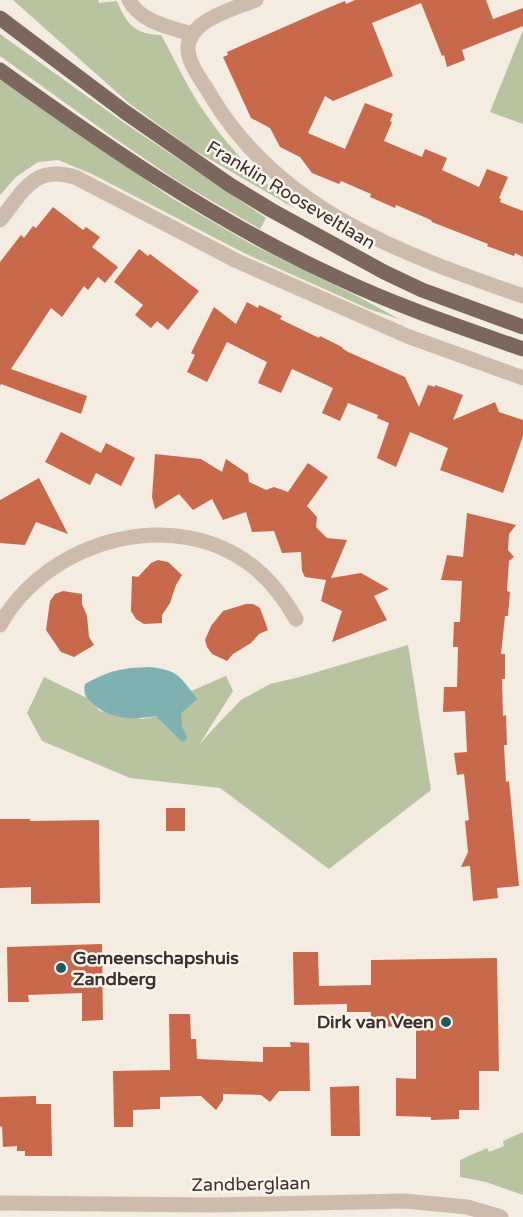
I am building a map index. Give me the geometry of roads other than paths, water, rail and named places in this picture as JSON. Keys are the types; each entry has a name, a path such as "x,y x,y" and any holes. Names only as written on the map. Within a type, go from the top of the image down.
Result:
{"main road":[{"name":"Franklin Rooseveltlaan","path":"0,18 125,112 263,206 384,272 422,290 523,327"},
{"path":"0,70 117,153 255,236 376,295 523,350"}],"street":[{"path":"129,0 139,13 147,18 191,34 213,17 256,0"},
{"name":"Franklin Rooseveltlaan","path":"191,34 188,44 192,64 223,115 257,156 286,184 342,221 383,241 459,274 523,296"},
{"path":"0,220 31,182 40,176 59,172 75,177 237,261 407,336 523,378"},
{"path":"0,625 16,599 28,585 75,553 97,544 145,535 168,535 212,543 235,555 256,568 279,592 296,619"},
{"name":"Zandberglaan","path":"0,1203 214,1205 405,1201 467,1207 501,1217"}],"water":[{"path":"150,667 174,673 183,680 198,699 181,713 182,727 187,737 185,741 182,742 156,716 123,718 115,716 100,709 86,696 85,684 102,676 124,669"}],"place":[{"name":"Gemeenschapshuis Zandberg","path":"61,968"},
{"name":"Dirk van Veen","path":"446,1022"}]}
